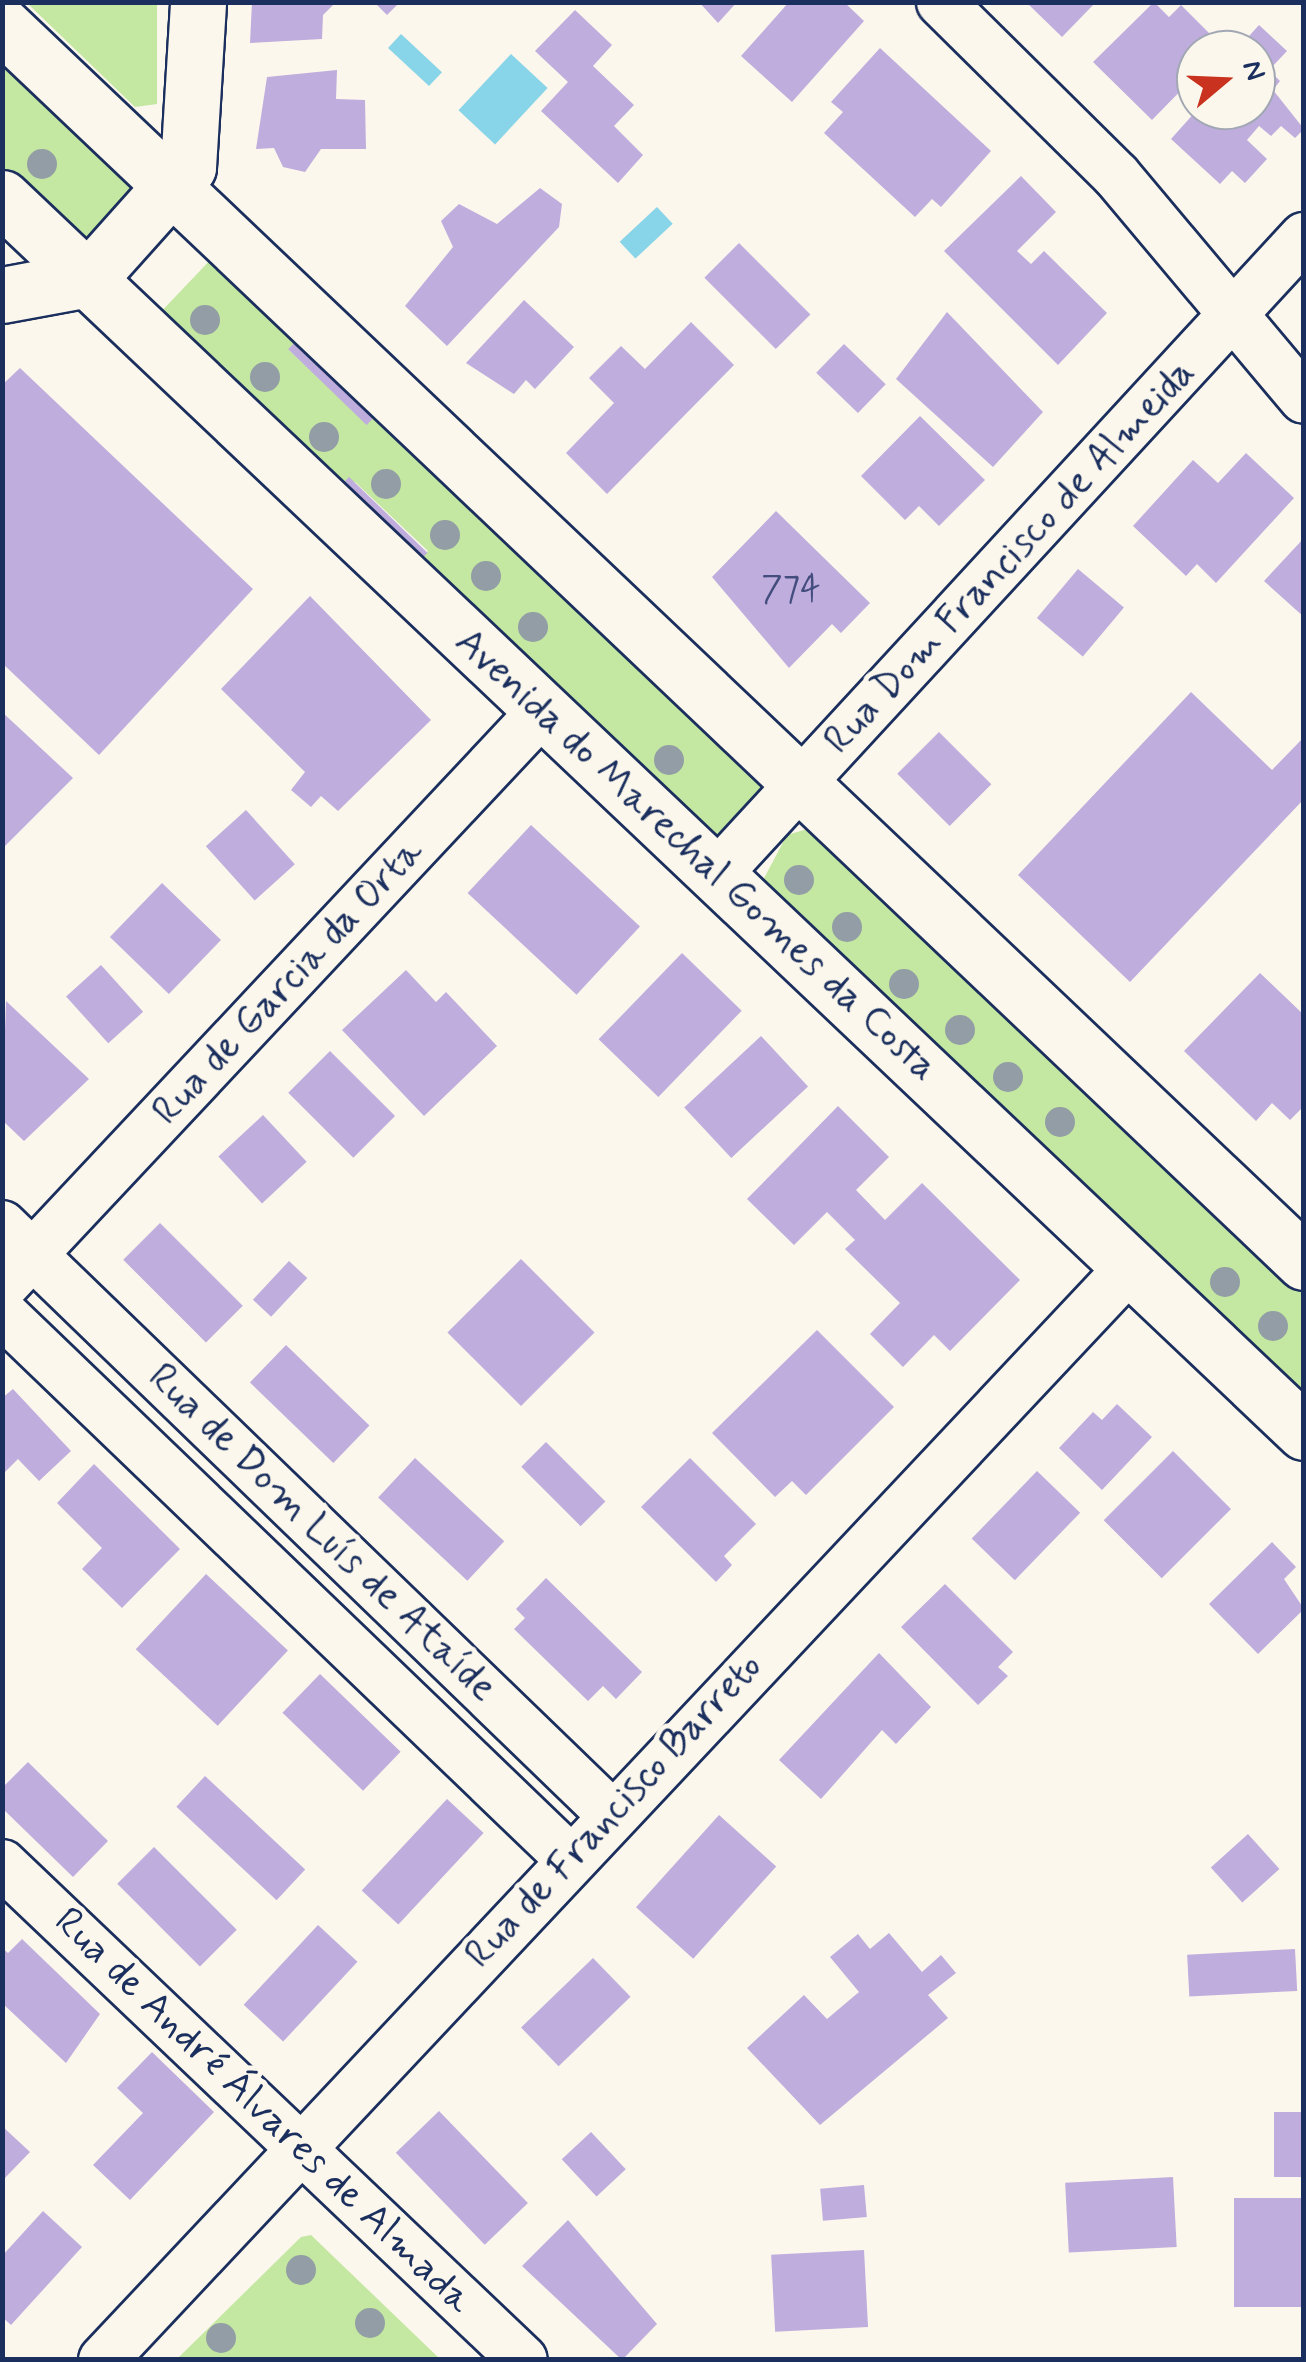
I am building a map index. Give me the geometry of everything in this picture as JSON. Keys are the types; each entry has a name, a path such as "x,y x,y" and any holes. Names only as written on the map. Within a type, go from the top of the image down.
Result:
{"main road":[{"path":"2,295 88,280 172,188 194,154 198,2"},
{"path":"2,26 1304,1262"},
{"name":"Avenida do Marechal Gomes da Costa","path":"2,198 1304,1432"}],"street":[{"path":"942,2 1116,175 1231,320 1304,400"},
{"name":"Rua Dom Francisco de Almeida","path":"716,874 1304,237"},
{"name":"Rua de Garcia da Orta","path":"13,1255 542,710"},
{"name":"Rua de Dom Luís de Ataíde","path":"13,1255 609,1812"},
{"name":"Rua de Francisco Barreto","path":"103,2360 609,1812 1130,1267"},
{"name":"Rua de Dom Luís de Ataíde","path":"2,1312 569,1858"},
{"name":"Rua de André Álvares de Almada","path":"4,1868 304,2145 522,2360"}],"green space":[{"path":"27,3 157,3 157,104 135,107"},
{"path":"2,55 141,187 83,247 3,169"},
{"path":"214,256 300,337 289,350 367,424 379,412 771,784 729,834 716,839 416,564 428,551 355,482 337,489 157,316"},
{"path":"814,827 1303,1293 1303,1401 762,882 787,835"},
{"path":"311,2235 440,2359 177,2359 301,2237"}],"water":[{"path":"401,34 442,72 429,86 388,48"},
{"path":"511,54 548,88 495,144 458,110"},
{"path":"657,207 673,224 635,259 620,242"}],"building":[{"path":"252,2 336,2 323,15 322,39 250,43"},
{"path":"374,2 400,2 387,15"},
{"path":"699,2 737,2 718,23"},
{"path":"789,2 844,2 864,21 792,102 741,56"},
{"path":"1026,2 1096,2 1062,37"},
{"path":"1154,2 1169,17 1181,5 1206,30 1176,30 1176,95 1152,120 1093,62"},
{"path":"575,10 612,45 593,66 634,105 614,126 643,155 618,183 541,111 568,82 535,51"},
{"path":"1276,41 1287,51 1276,63"},
{"path":"880,48 991,151 941,207 932,199 915,217 824,133 843,112 831,102"},
{"path":"337,70 336,99 365,100 366,149 321,149 305,172 283,167 274,148 256,149 267,77"},
{"path":"1276,94 1304,129 1295,138 1281,126 1271,136 1264,130 1276,130"},
{"path":"1179,130 1256,130 1247,140 1267,159 1245,183 1232,171 1220,184 1171,139"},
{"path":"1021,176 1056,212 1017,251 1031,264 1044,251 1107,313 1058,365 944,251"},
{"path":"540,188 562,204 559,227 447,346 405,306 453,247 441,221 459,204 497,224"},
{"path":"739,243 810,314 776,349 704,278"},
{"path":"524,300 574,347 535,389 526,380 514,394 466,363"},
{"path":"947,312 1043,412 993,467 896,379"},
{"path":"691,322 734,365 607,494 566,453 614,403 589,378 621,346 645,369"},
{"path":"300,337 378,413 367,425 288,349"},
{"path":"844,344 886,384 858,413 816,373"},
{"path":"20,368 253,589 99,755 2,663 2,385"},
{"path":"920,416 985,480 939,526 919,506 905,520 861,476"},
{"path":"1246,453 1294,498 1216,583 1197,564 1186,576 1133,526 1193,460 1218,483"},
{"path":"349,477 427,553 416,565 337,489"},
{"path":"776,511 870,603 841,633 832,624 789,668 712,577"},
{"path":"1304,538 1304,617 1264,581"},
{"path":"1078,569 1124,608 1083,657 1037,618"},
{"path":"310,596 431,720 338,811 321,796 311,807 291,790 305,772 221,689"},
{"path":"1191,692 1272,770 1304,737 1304,799 1130,982 1018,875"},
{"path":"2,712 73,778 2,849"},
{"path":"939,732 991,784 950,826 897,774"},
{"path":"246,810 295,864 255,900 206,846"},
{"path":"531,825 640,927 577,995 468,893"},
{"path":"162,883 221,940 169,994 110,937"},
{"path":"682,953 742,1011 658,1097 599,1039"},
{"path":"101,965 143,1012 108,1043 66,996"},
{"path":"406,970 436,1002 446,992 497,1046 424,1116 342,1030"},
{"path":"1260,973 1304,1015 1304,1106 1290,1120 1272,1103 1256,1121 1184,1051"},
{"path":"6,1001 89,1079 24,1141 2,1120"},
{"path":"761,1036 808,1086 731,1158 684,1108"},
{"path":"330,1051 395,1116 353,1158 288,1093"},
{"path":"838,1106 889,1157 856,1190 885,1220 922,1183 1020,1280 950,1351 934,1335 903,1367 870,1334 900,1303 845,1249 855,1240 827,1212 794,1245 747,1199"},
{"path":"263,1115 307,1162 262,1203 218,1157"},
{"path":"160,1223 243,1306 206,1343 123,1260"},
{"path":"521,1259 595,1333 521,1406 447,1333"},
{"path":"289,1261 307,1278 271,1317 253,1300"},
{"path":"817,1330 894,1407 806,1495 792,1481 775,1497 712,1433"},
{"path":"286,1345 369,1426 333,1463 250,1382"},
{"path":"13,1389 71,1451 39,1481 18,1459 2,1475 2,1398"},
{"path":"1117,1404 1152,1437 1102,1490 1059,1448 1093,1412 1102,1420"},
{"path":"546,1442 605,1501 581,1526 521,1467"},
{"path":"1173,1451 1231,1509 1162,1578 1104,1520"},
{"path":"415,1458 504,1541 467,1581 378,1497"},
{"path":"690,1458 756,1524 724,1556 732,1565 716,1582 641,1507"},
{"path":"94,1464 180,1549 122,1608 82,1569 102,1548 57,1503"},
{"path":"1037,1471 1080,1513 1015,1580 972,1539"},
{"path":"1272,1542 1296,1567 1284,1579 1304,1609 1258,1654 1209,1604"},
{"path":"206,1574 288,1650 218,1726 136,1649"},
{"path":"546,1578 642,1672 616,1699 603,1686 588,1701 514,1629 525,1618 516,1609"},
{"path":"945,1584 1013,1652 998,1667 1008,1676 978,1705 901,1627"},
{"path":"879,1653 931,1707 896,1744 882,1730 821,1799 779,1760"},
{"path":"320,1674 401,1752 363,1791 282,1713"},
{"path":"28,1762 108,1841 73,1877 2,1808 2,1788"},
{"path":"205,1776 305,1869 277,1900 176,1807"},
{"path":"447,1799 484,1833 398,1925 362,1890"},
{"path":"719,1815 776,1867 693,1959 636,1907"},
{"path":"1248,1834 1279,1869 1242,1902 1211,1867"},
{"path":"154,1847 237,1930 200,1967 117,1884"},
{"path":"318,1925 357,1962 283,2042 244,2005"},
{"path":"889,1933 922,1972 941,1955 956,1973 928,1995 948,2018 820,2125 747,2048 804,1995 827,2019 859,1992 830,1957 858,1934 870,1949"},
{"path":"22,1939 100,2014 66,2063 2,2003 2,1948 8,1953"},
{"path":"1295,1949 1297,1991 1189,1997 1187,1955"},
{"path":"593,1958 631,1997 559,2066 521,2027"},
{"path":"152,2052 214,2112 130,2200 93,2165 143,2113 117,2088"},
{"path":"439,2111 528,2203 485,2245 396,2153"},
{"path":"1274,2112 1304,2112 1304,2177 1274,2177"},
{"path":"2,2126 30,2152 2,2181"},
{"path":"591,2132 626,2169 597,2197 562,2159"},
{"path":"1173,2177 1177,2247 1069,2253 1065,2183"},
{"path":"864,2185 867,2217 823,2221 820,2189"},
{"path":"1234,2198 1304,2198 1304,2307 1234,2307"},
{"path":"43,2211 82,2247 11,2325 2,2317 2,2256"},
{"path":"568,2220 657,2324 622,2360 522,2266"},
{"path":"864,2250 868,2327 775,2332 771,2255"}]}
